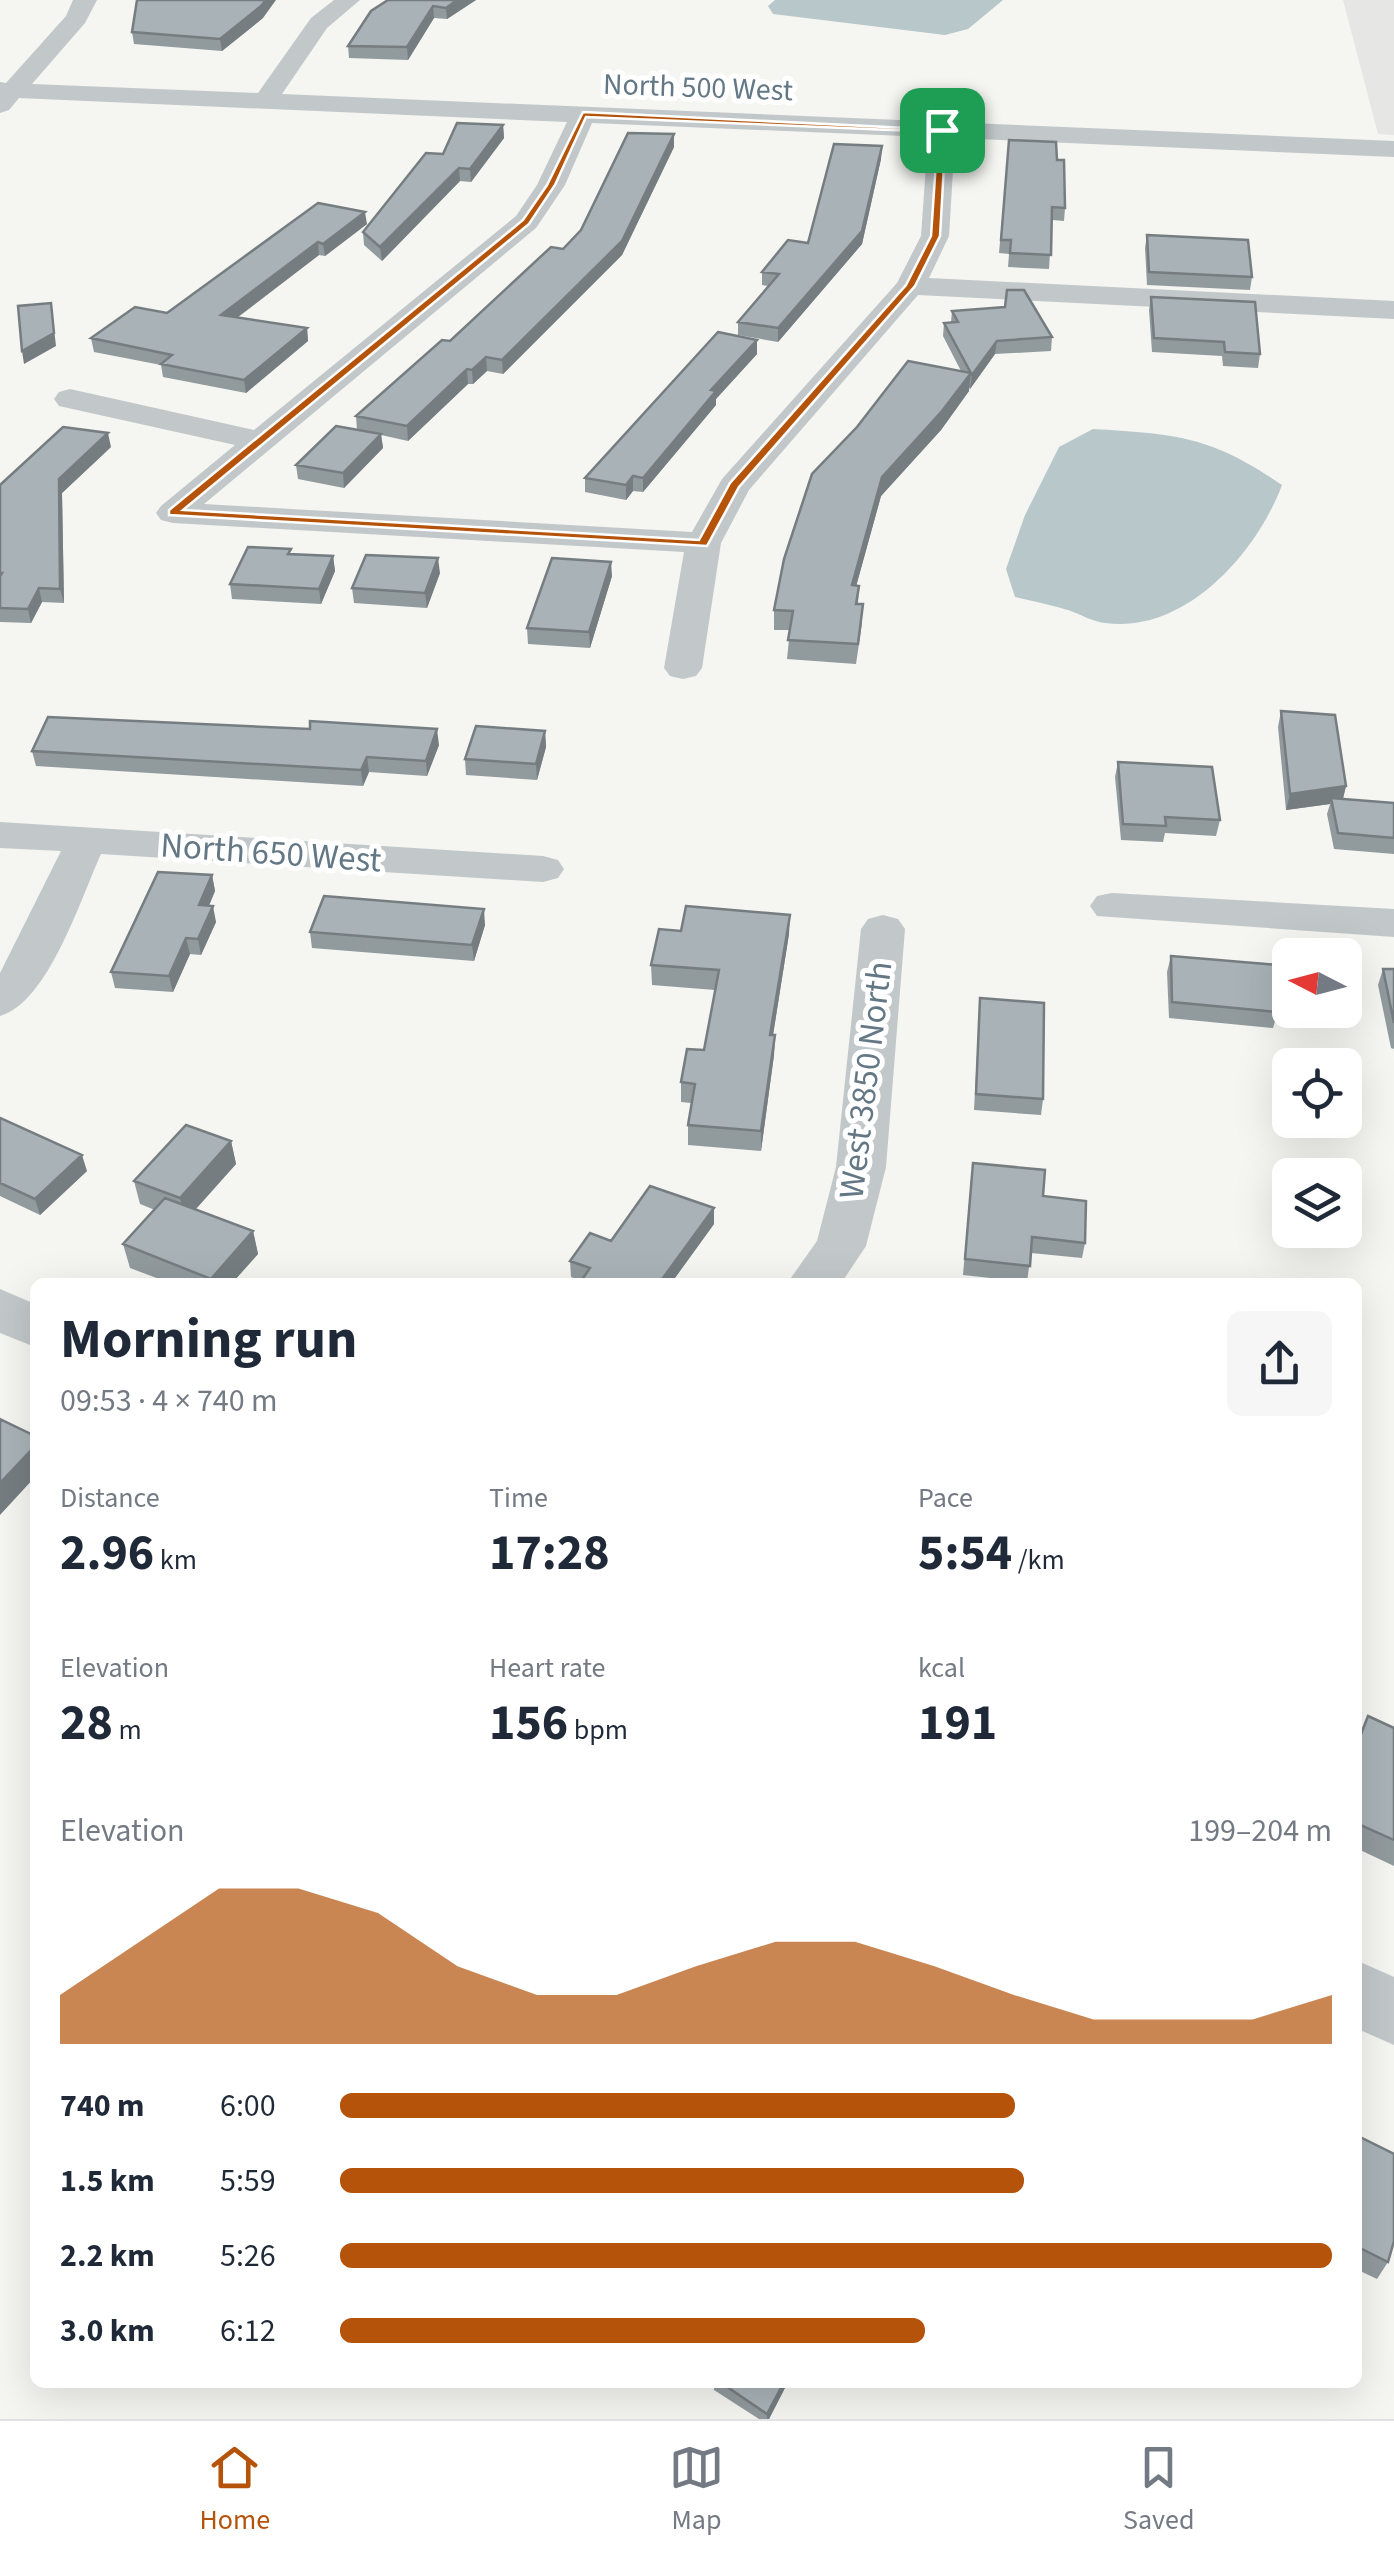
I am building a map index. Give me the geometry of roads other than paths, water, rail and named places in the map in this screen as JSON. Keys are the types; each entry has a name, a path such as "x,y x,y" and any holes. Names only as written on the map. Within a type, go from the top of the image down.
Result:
{"street":[{"path":"5,95 77,18 86,0"},
{"path":"265,101 319,23 348,0"},
{"name":"North 500 West","path":"5,95 265,101 1394,149"},
{"path":"583,114 551,185 526,222 173,512 703,543"},
{"path":"683,668 703,543 734,486 910,286 936,236 942,130"},
{"path":"910,286 1394,310"},
{"path":"70,399 260,441"},
{"name":"North 650 West","path":"0,834 543,869"},
{"path":"0,1001 22,975 87,840"},
{"path":"1112,906 1394,923"},
{"name":"West 3850 North","path":"817,1278 841,1246 860,1166 884,929"},
{"path":"0,1309 30,1324"},
{"path":"1362,1996 1394,2012"}]}
